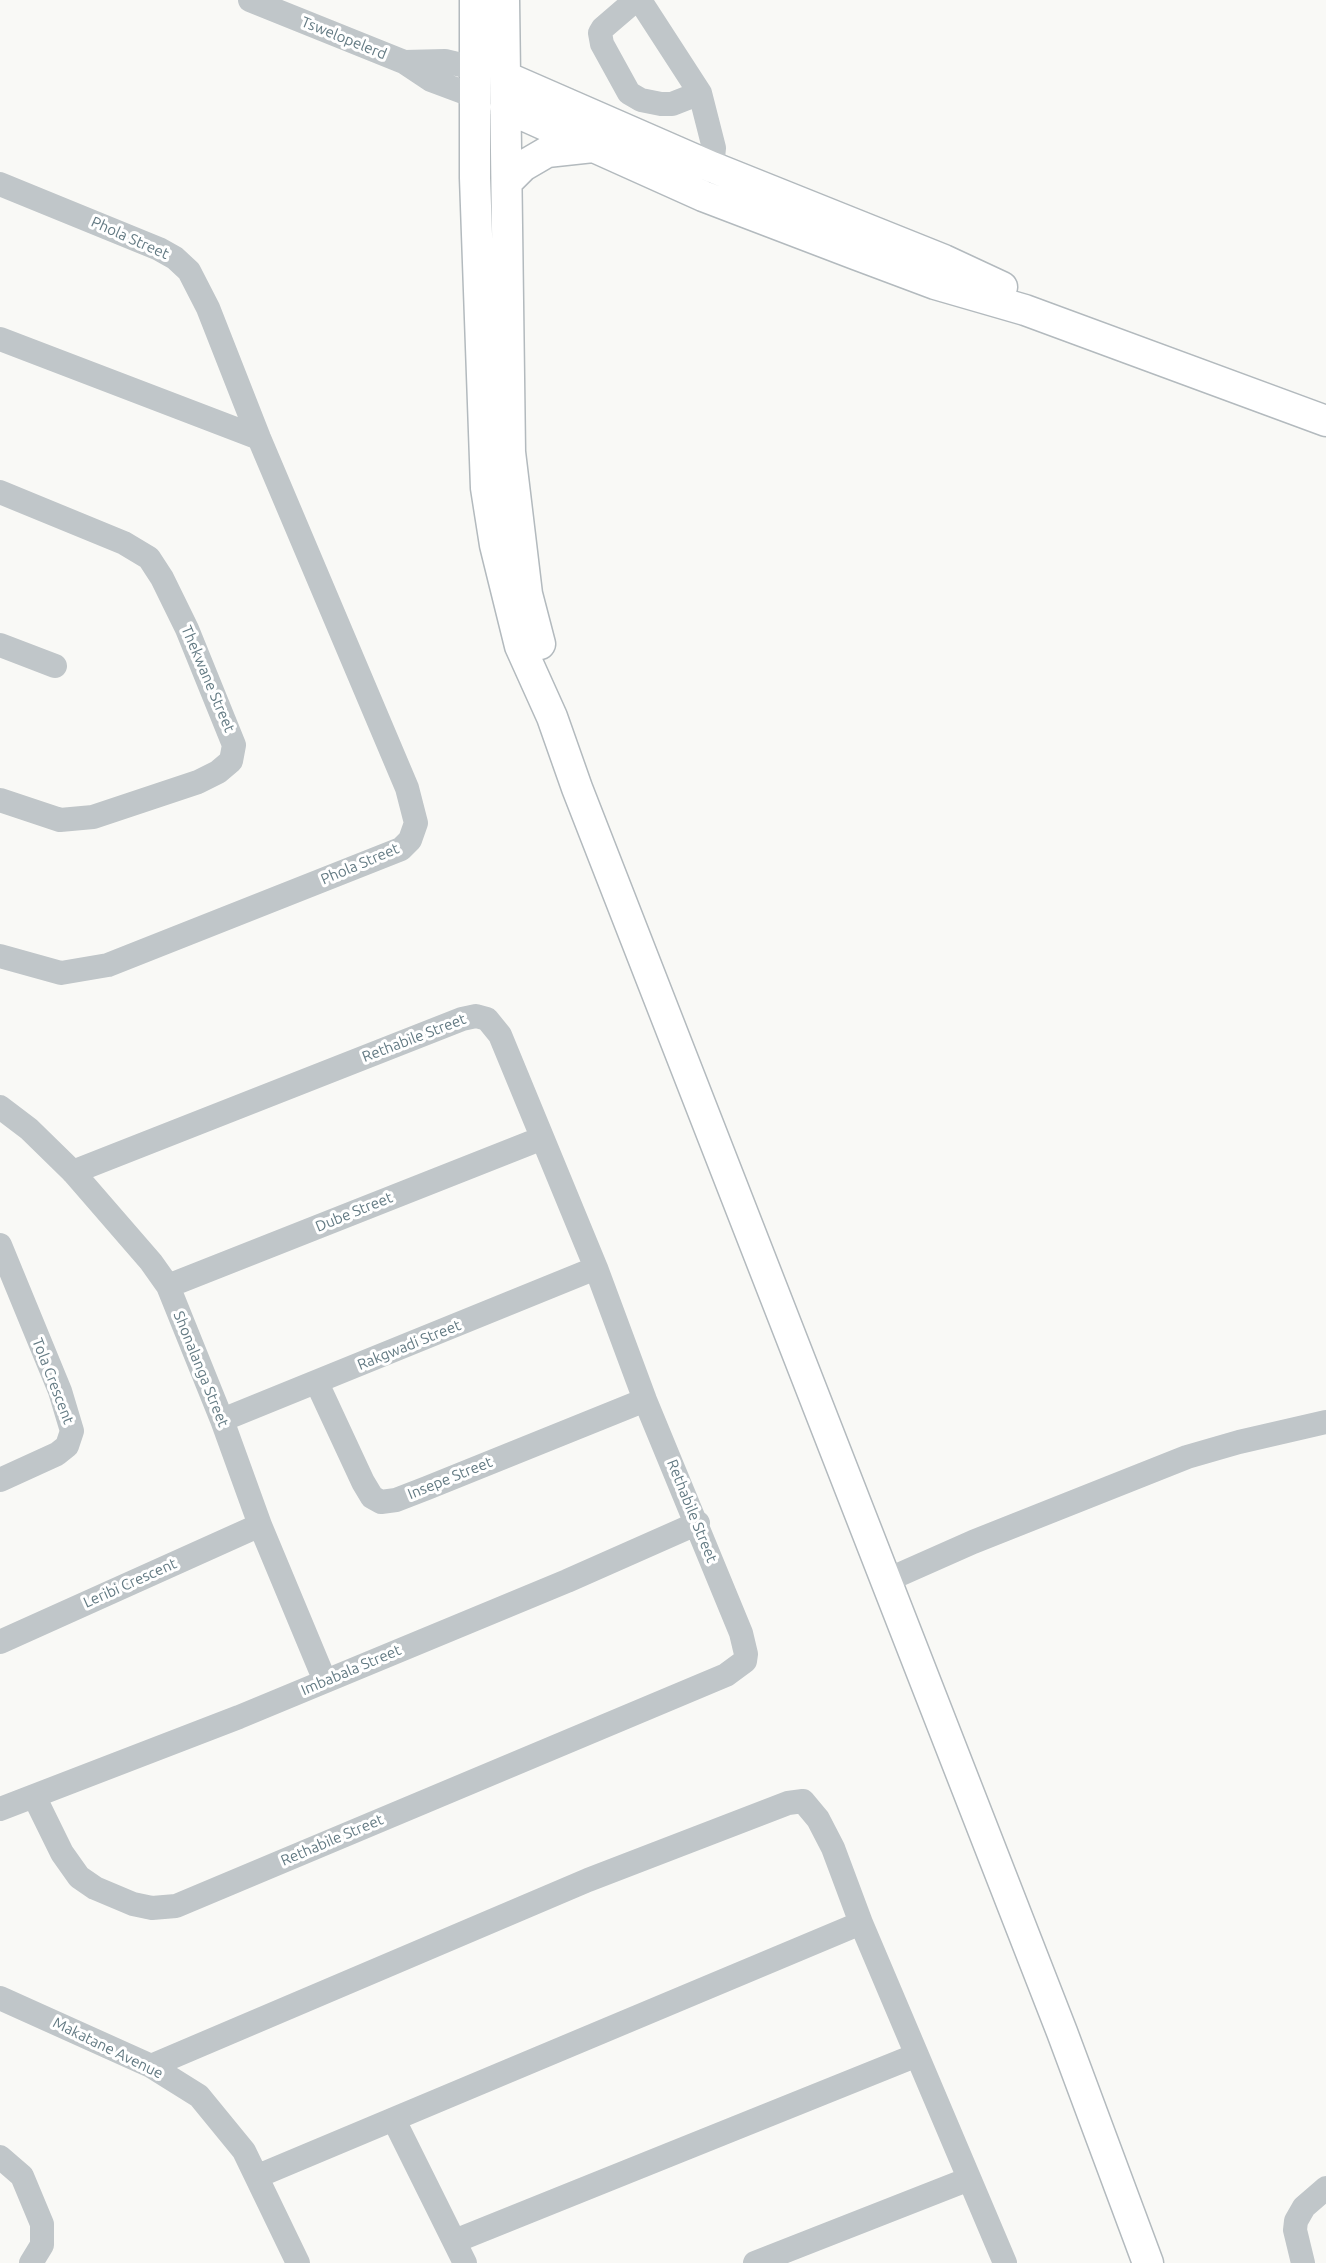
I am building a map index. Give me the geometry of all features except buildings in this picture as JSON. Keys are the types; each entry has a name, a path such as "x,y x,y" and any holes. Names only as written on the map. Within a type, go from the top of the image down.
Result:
{"main road":[{"path":"475,0 475,82 486,488 508,604 530,672 552,717 577,788 1062,2032 1148,2263"},
{"path":"504,0 510,452 527,594 548,678 552,717"},
{"path":"506,77 712,167 976,275 1009,291 1025,310"},
{"path":"505,107 703,196 885,265 993,303 1025,310 1326,421"},
{"path":"507,182 523,166 547,152 593,147"}],"street":[{"name":"Tswelopelerd","path":"250,0 404,62 445,61 505,107"},
{"path":"700,93 672,104 641,100 629,93 602,44 600,33 603,28 631,4 641,2 700,93 714,148 712,167"},
{"name":"Tswelopelerd","path":"475,82 506,77"},
{"name":"Phola Street","path":"0,184 159,249 181,263 196,283 208,308 258,438 415,811 415,832 401,849 108,965 61,973 0,956"},
{"path":"0,339 258,438"},
{"name":"Thekwane Street","path":"0,492 116,540 149,558 162,578 187,629 234,745 231,761 218,772 198,782 93,817 60,820 0,800"},
{"path":"0,645 56,666"},
{"name":"Rethabile Street","path":"34,1796 62,1853 79,1877 95,1888 133,1904 152,1908 176,1905 708,1683 745,1661 745,1647 698,1523 645,1400 596,1268 540,1139 500,1035 487,1019 471,1016 73,1172"},
{"name":"Shonalanga Street","path":"0,1107 29,1129 73,1172 151,1262 168,1286 222,1420 260,1525 325,1681"},
{"name":"Dube Street","path":"168,1286 540,1139"},
{"name":"Tola Crescent","path":"0,1245 60,1390 72,1431 67,1446 57,1454 0,1480"},
{"name":"Rakgwadi Street","path":"222,1420 596,1268"},
{"name":"Insepe Street","path":"316,1383 363,1482 372,1497 381,1502 406,1496 645,1400"},
{"path":"885,1581 973,1542 1187,1457 1239,1442 1326,1422"},
{"name":"Imbabala Street","path":"0,1809 325,1681 698,1523"},
{"name":"Leribi Crescent","path":"0,1642 260,1525"},
{"path":"151,2066 588,1880 797,1800 808,1805 833,1848 861,1923 1005,2263"},
{"path":"258,2176 861,1923"},
{"name":"Makatane Avenue","path":"0,1998 151,2066 199,2096 244,2151 298,2263"},
{"path":"455,2241 918,2055"},
{"path":"394,2120 465,2263"},
{"path":"0,2157 22,2176 42,2224 42,2245 31,2263"},
{"path":"755,2263 969,2179"},
{"path":"1303,2263 1295,2230 1296,2221 1304,2207 1326,2188"}]}
